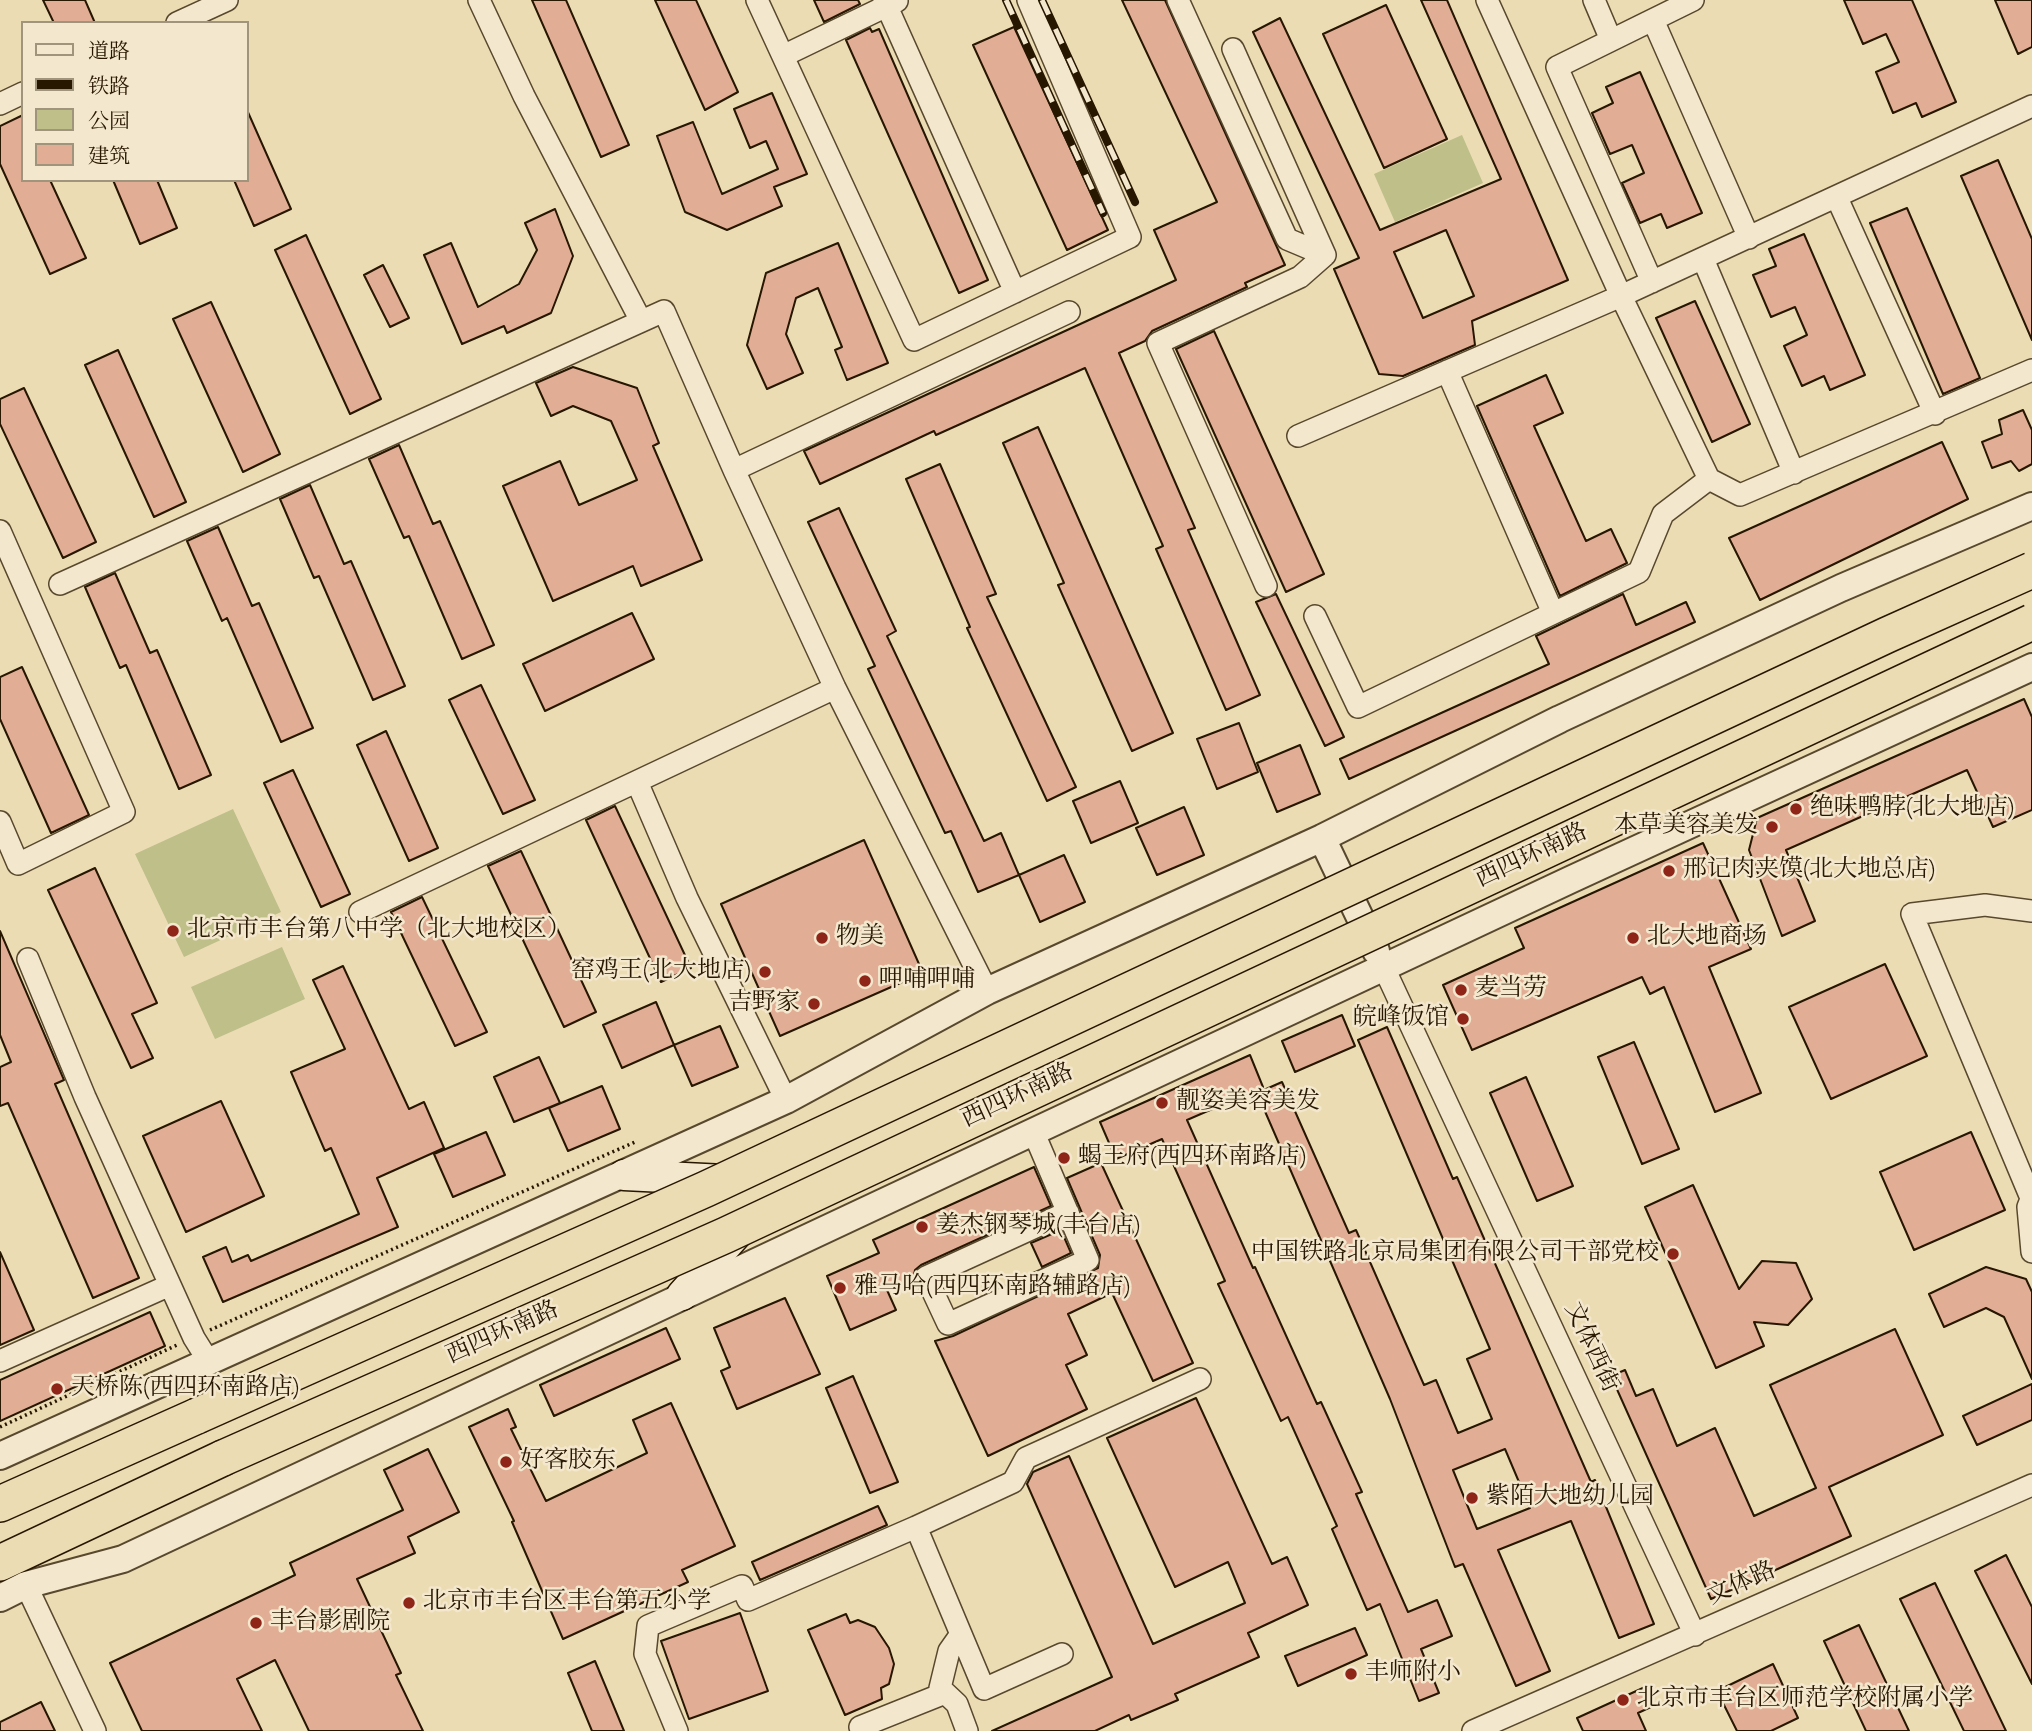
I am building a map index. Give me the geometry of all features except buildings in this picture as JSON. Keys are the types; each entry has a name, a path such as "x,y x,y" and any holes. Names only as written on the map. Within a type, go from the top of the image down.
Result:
{"highway":[{"name":"西四环南路","path":"0,1504 706,1189 1996,586"},
{"name":"西四环南路","path":"0,1563 223,1458 726,1235 2019,628"}],"main road":[{"name":"西四环南路","path":"1996,586 2032,570"},
{"name":"西四环南路","path":"682,1295 742,1228 2019,628"},
{"name":"西四环南路","path":"624,1175 722,1182 1342,890"}],"street":[{"path":"181,21 227,0"},
{"path":"479,0 530,107 640,321"},
{"path":"757,0 914,340 1130,237 1028,0"},
{"path":"1178,0 1287,239 1325,255"},
{"path":"1486,0 1621,296 1709,479 1740,495 1935,414 2032,370"},
{"path":"1594,0 1611,40"},
{"path":"1652,282 1557,68 1693,0"},
{"path":"783,56 890,2 1015,292"},
{"path":"1653,20 1749,238"},
{"path":"1233,49 1325,255"},
{"path":"0,104 21,94"},
{"path":"1298,436 1621,296 2032,106"},
{"path":"1837,198 1935,414"},
{"path":"1266,586 1158,343 1300,276 1325,255"},
{"path":"1703,259 1794,473"},
{"path":"60,584 664,310 734,470 835,688 987,991"},
{"path":"734,470 1069,312"},
{"path":"1447,371 1553,614"},
{"path":"1315,616 1358,708 1639,572 1662,514 1709,479"},
{"name":"西四环南路","path":"0,1456 786,1100 987,991 1322,838 1560,719 1841,588 2032,506"},
{"path":"0,531 124,812 18,864 0,822"},
{"name":"西四环南路","path":"0,1598 26,1586 122,1559 1033,1131 2032,667"},
{"path":"360,912 835,688"},
{"path":"637,782 687,898 786,1100"},
{"path":"1322,838 1342,890 1368,933 1384,968"},
{"path":"2032,911 1985,905 1912,915 2032,1198 2028,1207 2032,1252"},
{"path":"28,960 85,1097 194,1337 209,1362"},
{"name":"文体西街","path":"1384,968 1695,1635"},
{"path":"1033,1131 1068,1212 1088,1260 948,1324 926,1277 1068,1212"},
{"path":"0,1361 170,1284"},
{"path":"677,1731 645,1654 648,1626 742,1586 748,1600 915,1527 1013,1482 1026,1458 1200,1379"},
{"name":"文体路","path":"1472,1731 2032,1485"},
{"path":"915,1527 984,1689 1062,1654"},
{"path":"26,1586 95,1731"},
{"path":"961,1634 949,1651 940,1688 957,1704 967,1731"},
{"path":"862,1731 860,1727 945,1693"}],"path":[{"path":"0,1427 194,1337 642,1139"}],"green space":[{"path":"1462,135 1483,183 1395,222 1374,174"},
{"path":"233,809 281,912 184,957 135,854"},
{"path":"282,947 305,999 215,1039 191,987"}],"railway":[{"path":"1006,0 1103,213"},
{"path":"1042,0 1135,202"}],"place":[{"name":"绝味鸭脖(北大地店)","path":"1796,809"},
{"name":"本草美容美发","path":"1772,827"},
{"name":"邢记肉夹馍(北大地总店)","path":"1669,871"},
{"name":"北京市丰台第八中学（北大地校区）","path":"173,931"},
{"name":"物美","path":"822,938"},
{"name":"北大地商场","path":"1633,938"},
{"name":"窑鸡王(北大地店)","path":"765,972"},
{"name":"呷哺呷哺","path":"865,981"},
{"name":"麦当劳","path":"1461,990"},
{"name":"吉野家","path":"814,1004"},
{"name":"皖峰饭馆","path":"1463,1019"},
{"name":"靓姿美容美发","path":"1162,1103"},
{"name":"蝎王府(西四环南路店)","path":"1064,1158"},
{"name":"姜杰钢琴城(丰台店)","path":"922,1227"},
{"name":"中国铁路北京局集团有限公司干部党校","path":"1673,1254"},
{"name":"雅马哈(西四环南路辅路店)","path":"840,1288"},
{"name":"天桥陈(西四环南路店)","path":"57,1389"},
{"name":"好客胶东","path":"506,1462"},
{"name":"紫陌大地幼儿园","path":"1472,1498"},
{"name":"北京市丰台区丰台第五小学","path":"409,1603"},
{"name":"丰台影剧院","path":"256,1623"},
{"name":"丰师附小","path":"1351,1674"},
{"name":"北京市丰台区师范学校附属小学","path":"1623,1700"}]}
